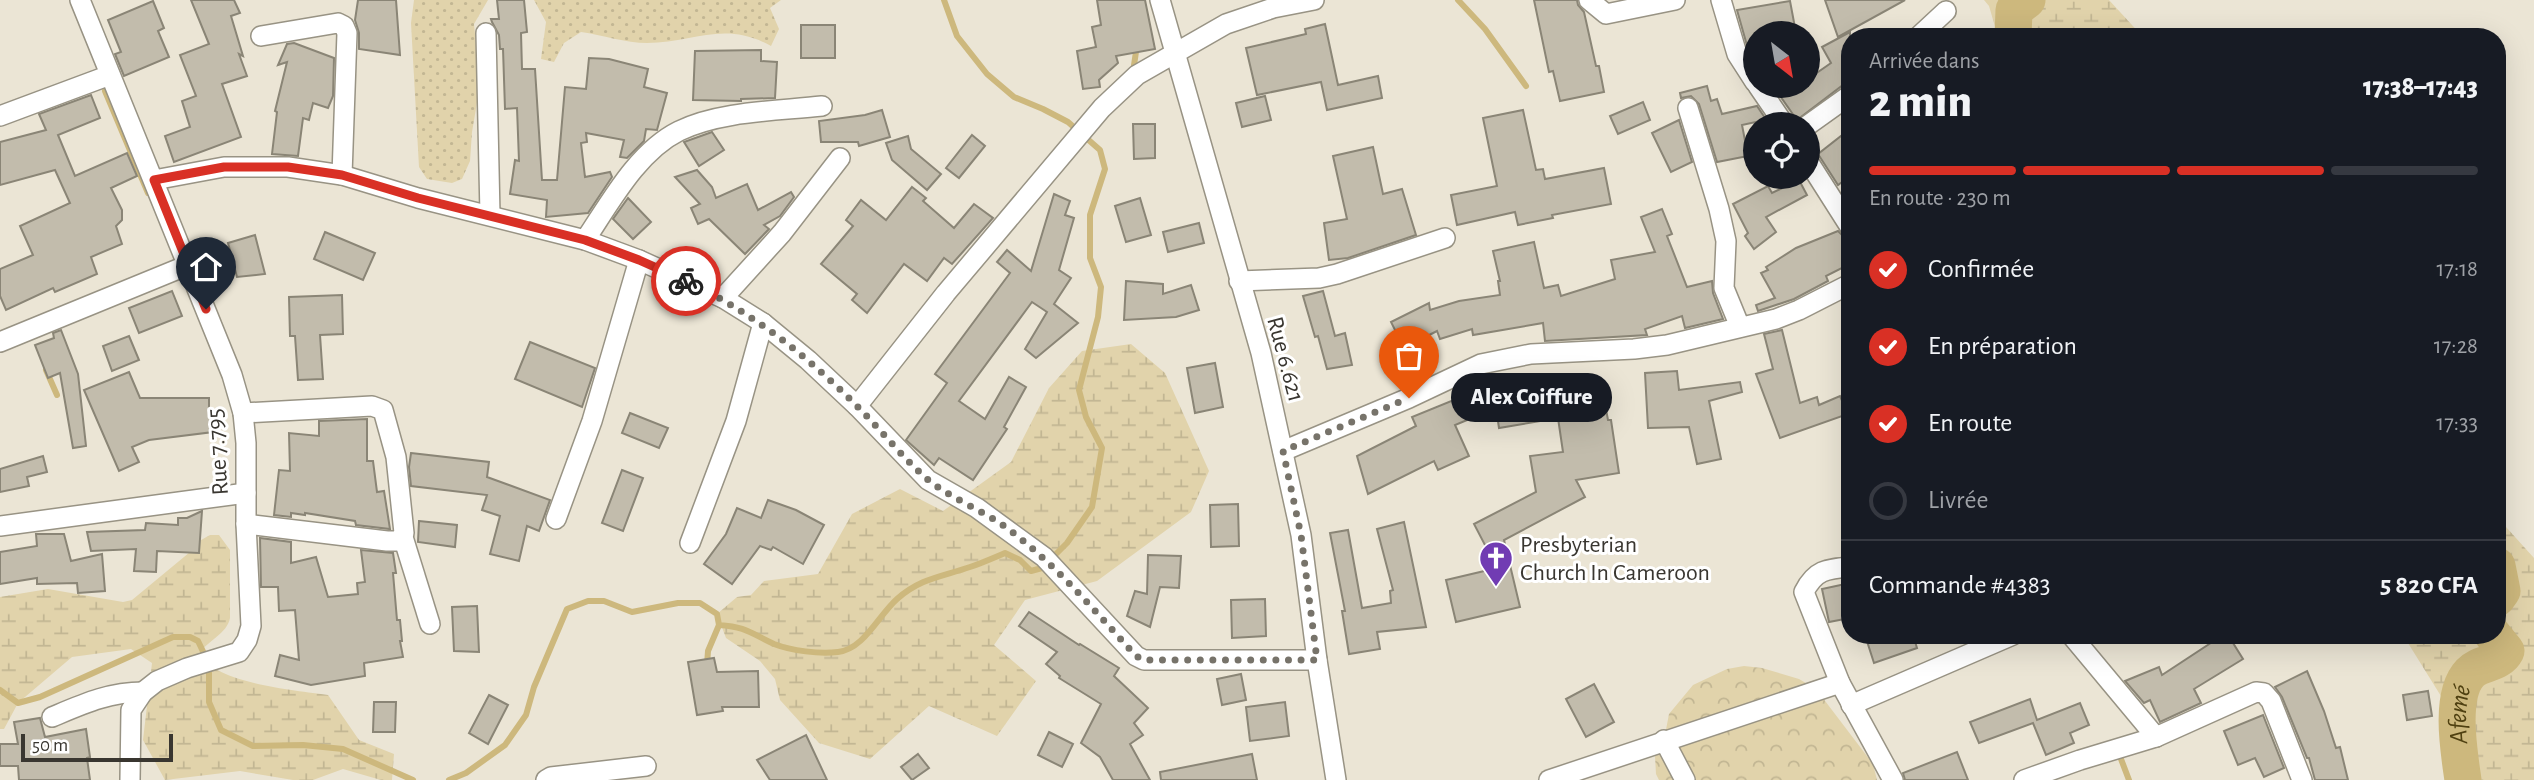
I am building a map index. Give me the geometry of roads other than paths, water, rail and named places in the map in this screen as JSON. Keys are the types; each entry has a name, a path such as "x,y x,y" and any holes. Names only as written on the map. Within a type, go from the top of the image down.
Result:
{"street":[{"name":"Rue 7.795","path":"80,0 232,375 243,413 246,443 246,524 251,626 247,640 239,652 157,681 143,692"},
{"name":"Rue 6.621","path":"1160,0 1261,353 1301,535 1336,780"},
{"path":"857,406 946,293 1101,108 1137,75 1226,24 1273,8 1314,0"},
{"path":"1589,0 1606,14 1675,0"},
{"path":"1721,0 1737,54 1743,63"},
{"path":"1928,28 1946,11"},
{"path":"261,36 338,23 344,26 347,33 342,175"},
{"path":"486,33 490,215"},
{"path":"0,116 110,75"},
{"path":"1820,116 1841,101"},
{"path":"585,240 633,171 657,146 677,132 697,123 730,117 822,106"},
{"path":"1688,108 1719,209 1726,241 1724,288 1740,327"},
{"path":"723,298 782,233 840,158"},
{"path":"154,180 224,167 288,167 342,175 418,198 585,240 639,260 723,298 763,323 857,406 928,480 977,508 1044,557 1136,656 1144,660 1317,660"},
{"path":"1820,180 1841,213"},
{"path":"1239,281 1319,278 1445,238"},
{"path":"556,519 592,421 639,260"},
{"path":"0,342 188,265"},
{"path":"1283,451 1491,361 1531,354 1667,345 1776,318 1799,310 1841,289"},
{"path":"690,543 736,421 763,323"},
{"path":"243,413 372,406 383,410 396,457 403,537 430,624"},
{"path":"0,526 246,494"},
{"path":"246,524 387,541 399,541 403,537"},
{"path":"1841,568 1828,569 1811,577 1804,592 1840,683 1892,780"},
{"path":"1851,705 1992,644"},
{"path":"2079,644 2157,737"},
{"path":"1549,780 1840,683"},
{"path":"2024,780 2157,737 2256,691 2264,692 2271,701 2302,780"},
{"path":"52,717 99,697 143,692"},
{"path":"130,780 131,710 143,692"},
{"path":"1664,740 1685,780"},
{"path":"546,780 551,777 646,766"}],"waterway":[{"path":"449,780 466,773 505,745 526,715 534,687 567,609 588,601 604,601 632,612 678,603 700,603 717,614 719,625 742,629 789,648 838,652 856,645 897,599 923,582 1005,553 1020,560 1031,571 1042,568 1067,543 1092,507 1102,448 1086,417 1079,390 1098,317 1101,287 1090,258 1090,215 1105,169 1100,150 1068,122 1014,97 987,74 957,36 944,0"},
{"path":"1458,0 1485,29 1526,86"},
{"name":"Afemé","path":"2013,28 2014,10 2027,0"},
{"path":"1133,72 1137,45"},
{"path":"105,91 148,193"},
{"path":"46,370 57,395"},
{"path":"707,665 708,651 719,625"},
{"path":"0,690 18,703 40,697 173,637 190,637 198,641 209,664 209,702 221,730 253,746 303,745 343,749 413,780"},
{"name":"Afemé","path":"2463,780 2457,724 2459,695 2474,669 2503,656 2506,651 2500,644"},
{"path":"2121,759 2129,780"}],"place":[{"name":"Alex Coiffure","path":"1409,398"},
{"name":"Presbyterian Church In Cameroon","path":"1496,588"}]}
